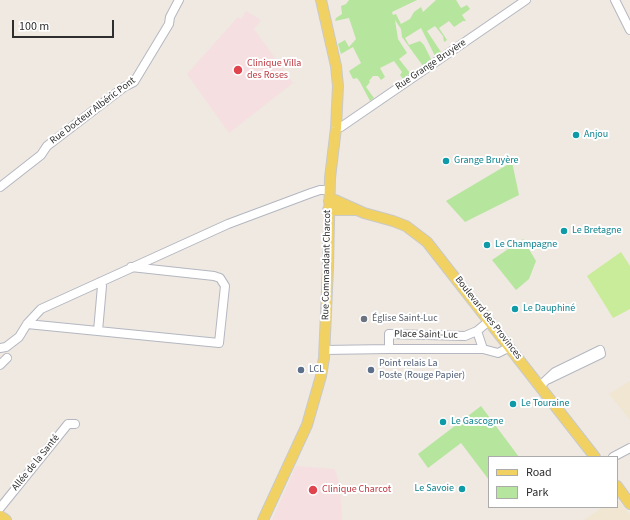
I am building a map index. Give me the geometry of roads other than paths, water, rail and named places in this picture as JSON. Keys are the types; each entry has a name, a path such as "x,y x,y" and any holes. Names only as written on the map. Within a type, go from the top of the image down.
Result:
{"main road":[{"name":"Rue Commandant Charcot","path":"264,520 307,425 321,376 324,350 329,190 336,128 338,86 336,66 321,0"},
{"name":"Boulevard des Provinces","path":"330,174 335,191 357,210"},
{"name":"Boulevard des Provinces","path":"329,205 337,201 357,210 393,221 417,234 439,256 594,456"},
{"path":"618,487 630,504"},
{"path":"0,516 6,520"}],"street":[{"name":"Rue Docteur Albéric Pont","path":"0,187 41,155 47,146 124,87 134,82 169,24 170,17 179,0"},
{"name":"Rue Grange Bruyère","path":"336,128 341,127 526,0"},
{"path":"615,0 630,30"},
{"path":"0,348 6,347 19,337 27,324 41,309 228,224 316,191 329,190"},
{"path":"27,324 219,343 225,286 220,278 214,276 131,267"},
{"path":"98,331 102,286 100,282"},
{"name":"Place Saint-Luc","path":"389,349 389,334 468,336 477,331 490,320"},
{"path":"477,331 483,349"},
{"path":"468,336 471,342 469,349"},
{"name":"Place Saint-Luc","path":"324,350 483,349 498,354 510,347"},
{"path":"540,386 555,372 600,350 601,354 549,379"},
{"path":"0,365 7,358"},
{"name":"Allée de la Santé","path":"0,508 68,424 75,424"},
{"path":"615,456 630,448"}],"place":[{"name":"Clinique Villa des Roses","path":"238,70"},
{"name":"Anjou","path":"576,135"},
{"name":"Grange Bruyère","path":"446,161"},
{"name":"Le Bretagne","path":"564,231"},
{"name":"Le Champagne","path":"487,245"},
{"name":"Le Dauphiné","path":"515,309"},
{"name":"Église Saint-Luc","path":"364,319"},
{"name":"LCL","path":"301,370"},
{"name":"Point relais La Poste (Rouge Papier)","path":"371,370"},
{"name":"Le Touraine","path":"513,404"},
{"name":"Le Gascogne","path":"443,422"},
{"name":"Le Savoie","path":"462,489"},
{"name":"Clinique Charcot","path":"313,490"}]}
